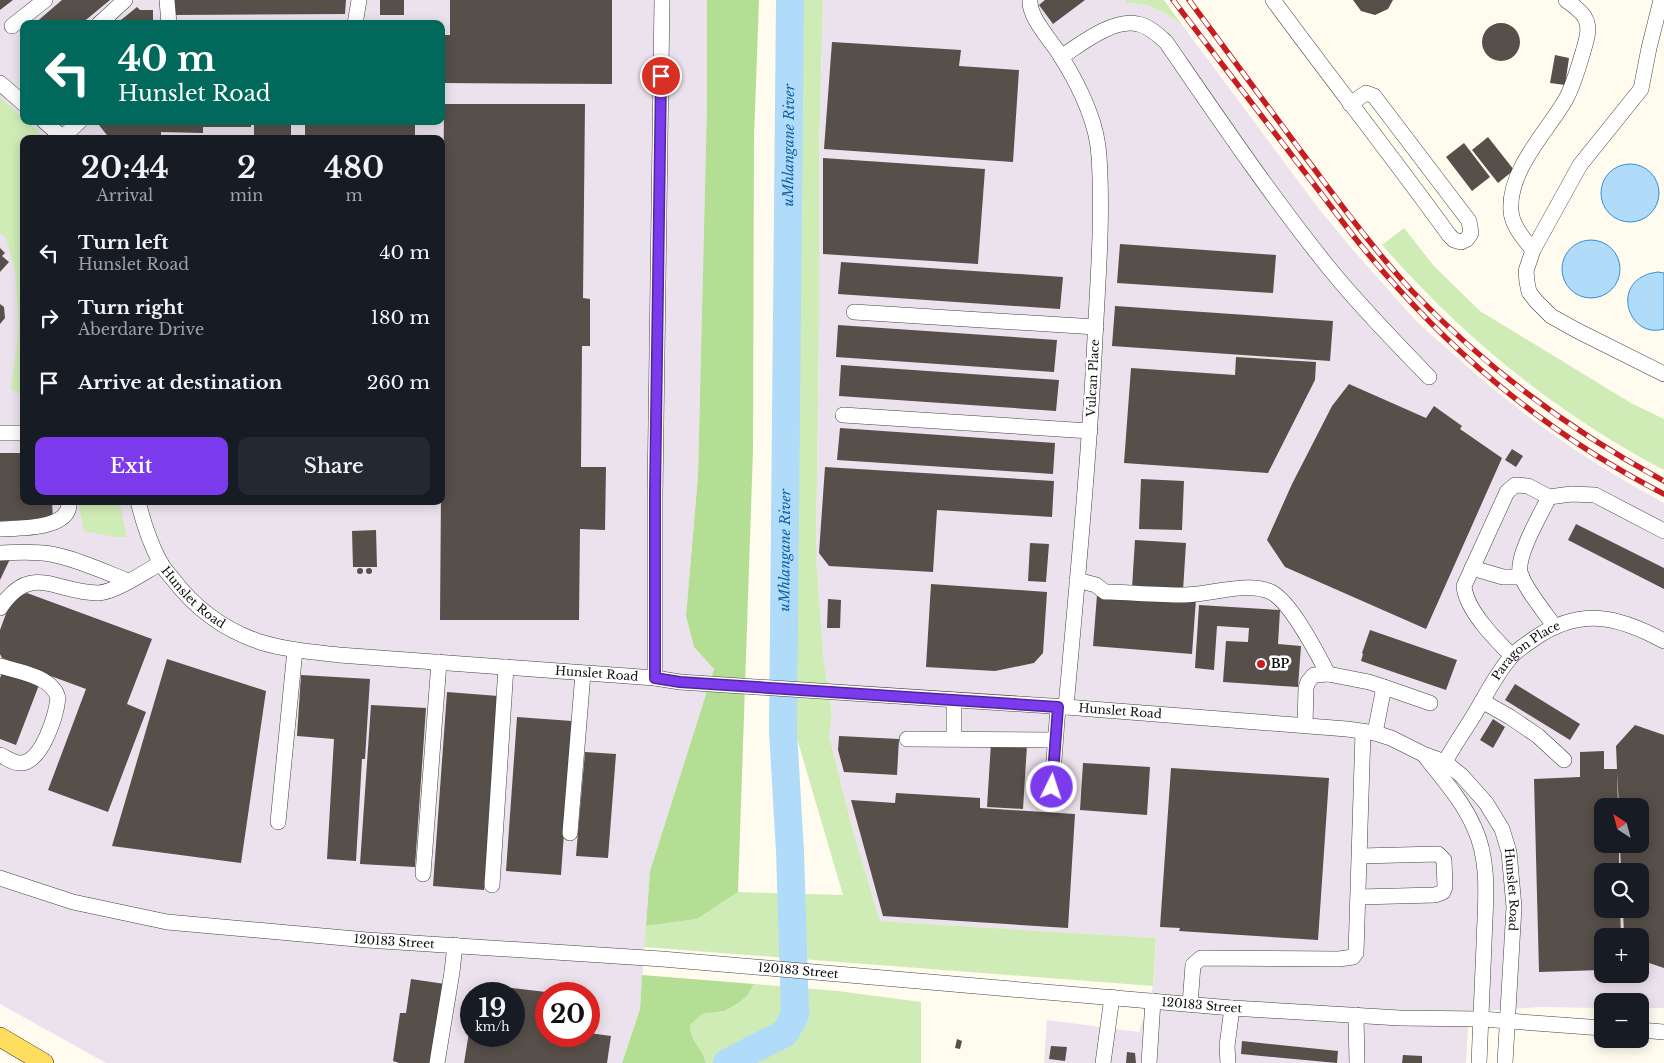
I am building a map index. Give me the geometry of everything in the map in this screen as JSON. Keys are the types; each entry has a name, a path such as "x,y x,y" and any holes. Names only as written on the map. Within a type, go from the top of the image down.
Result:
{"main road":[{"path":"0,1037 44,1063"}],"street":[{"path":"12,26 45,0"},
{"path":"103,20 125,0"},
{"path":"167,0 168,20"},
{"path":"356,20 359,0"},
{"path":"655,678 655,494 662,0"},
{"name":"Vulcan Place","path":"1030,0 1031,12 1061,56 1078,87 1096,129 1099,156 1100,225 1090,431 1077,580 1062,707 1055,740 1052,787"},
{"path":"1273,0 1350,104 1450,236 1460,242 1467,239 1471,233 1469,221 1374,96 1366,94 1350,104"},
{"path":"1533,250 1521,235 1512,218 1512,196 1516,181 1524,164 1542,133 1566,99 1573,83 1588,33 1588,24 1585,16 1566,0"},
{"path":"1661,0 1660,25 1649,48 1641,89 1580,166 1533,250 1526,271 1526,282 1529,292 1551,316 1664,374"},
{"path":"1061,56 1098,33 1122,24 1137,23 1151,29 1166,42 1277,201 1324,261 1429,378"},
{"path":"0,83 20,95"},
{"path":"49,125 60,135"},
{"path":"67,135 76,125"},
{"path":"854,312 1096,327"},
{"path":"843,415 1090,431"},
{"path":"0,433 20,433"},
{"path":"1512,656 1488,630 1475,612 1468,600 1464,586 1507,492 1519,484 1528,486 1549,497 1572,494 1595,496 1664,531"},
{"path":"1549,497 1524,549 1520,571 1555,627"},
{"path":"0,529 52,524 64,516 70,505"},
{"name":"Hunslet Road","path":"139,505 142,520 161,563 179,588 198,608 229,628 260,642 295,650 339,655 655,678 680,682 1305,725 1369,733 1391,738 1423,754 1442,768 1462,776 1486,804 1502,829 1509,852 1514,907 1505,1063"},
{"path":"0,553 28,552 51,554 128,581"},
{"path":"0,608 8,596 18,587 27,583 43,582 99,593 113,589 161,563"},
{"path":"1472,568 1503,576 1522,577"},
{"path":"1077,580 1096,585 1101,590 1110,592 1186,596 1217,590 1258,589 1271,592 1288,608 1328,674"},
{"name":"Paragon Place","path":"1442,768 1491,684 1512,656 1537,637 1564,622 1580,618 1612,620 1644,630 1664,642"},
{"path":"278,822 295,650"},
{"path":"423,874 438,662"},
{"path":"0,666 44,680 56,692 58,698 46,739 38,754 21,763 14,762 0,755"},
{"path":"492,885 506,667"},
{"path":"570,833 584,673"},
{"path":"1305,725 1306,688 1308,682 1318,674 1359,680 1430,703"},
{"path":"1190,1004 1193,965 1201,958 1339,960 1353,957 1356,953 1360,856 1369,733 1384,687"},
{"path":"954,700 954,738"},
{"path":"1482,701 1538,736 1564,760"},
{"path":"907,739 1055,740"},
{"name":"Hunslet Road","path":"1442,768 1474,827 1483,854 1485,869 1479,1063"},
{"path":"1359,897 1435,895 1443,892 1445,888 1444,860 1438,854 1360,856"},
{"name":"120183 Street","path":"0,878 73,902 167,922 367,940 878,976 1232,1008 1400,1018 1508,1020 1594,1027"},
{"path":"437,1063 455,945"},
{"path":"1103,1063 1112,997"},
{"path":"1149,1063 1153,1002"},
{"path":"1228,1063 1227,1046 1232,1008"},
{"path":"1356,1015 1357,1063"},
{"path":"1649,1031 1664,1032"}],"shaded area":[{"path":"0,0 707,0 707,104 698,476 686,616 694,647 714,669 650,871 640,1009 622,1063 106,1063 0,1004"},
{"path":"823,0 1125,0 1127,3 1147,5 1168,15 1183,26 1316,205 1352,249 1418,323 1492,388 1533,420 1575,450 1664,503 1664,1008 1649,1008 1649,993 1594,993 1594,1008 1540,1007 1469,1012 1466,1063 1044,1063 1047,1020 1139,1032 1153,986 1156,938 880,921 853,831 829,735 832,714 824,662 816,557 819,154"}],"green space":[{"path":"707,0 759,0 754,137 753,450 738,892 697,919 646,926 650,871 714,669 694,647 686,616 698,476 707,104"},
{"path":"802,0 823,0 819,154 816,557 824,662 832,714 829,735 853,831 880,921 1156,938 1153,986 644,947 646,926 697,919 738,892 843,895 793,725 797,508 796,240"},
{"path":"1125,0 1164,0 1183,26 1168,15 1147,5 1127,3"},
{"path":"0,97 20,115 20,125 31,125 42,135 20,135 20,395 11,389 19,328 15,270 6,238 0,233"},
{"path":"1404,228 1434,266 1480,311 1631,403 1664,419 1664,470 1585,423 1548,398 1478,342 1413,279 1382,245"},
{"path":"79,505 120,505 127,537 115,537 84,531"},
{"path":"642,975 754,984 747,996 738,1003 724,1011 702,1014 690,1025 694,1041 706,1063 622,1063 640,1009"},
{"path":"754,984 838,991 921,1002 921,1063 706,1063 694,1041 690,1025 702,1014 724,1011 747,996"}],"water":[{"path":"1624,164 1636,164 1651,172 1659,187 1659,199 1651,214 1636,222 1624,222 1609,214 1601,199 1601,187 1609,172"},
{"path":"1585,240 1597,240 1612,248 1620,263 1620,275 1612,290 1597,298 1585,298 1570,290 1562,275 1562,263 1570,248"},
{"path":"1658,272 1664,273 1664,329 1651,330 1640,326 1633,317 1628,307 1628,296 1633,285 1642,277"}],"building":[{"path":"0,0 13,0 0,10"},
{"path":"62,0 110,0 86,20 39,20"},
{"path":"174,0 346,0 345,14 174,15"},
{"path":"380,0 404,0 404,15 380,15"},
{"path":"450,0 612,0 612,84 445,83 445,35 450,35"},
{"path":"1045,0 1085,0 1053,24 1039,5"},
{"path":"1353,0 1393,0 1388,9 1375,15 1361,11"},
{"path":"137,7 140,10 153,10 153,20 121,20"},
{"path":"1501,23 1514,29 1520,42 1514,55 1501,61 1488,55 1482,42 1488,29"},
{"path":"832,42 961,50 959,66 1019,70 1013,162 824,149"},
{"path":"1555,55 1569,58 1565,85 1550,83"},
{"path":"445,104 585,104 583,298 590,299 590,346 582,346 581,467 606,467 605,530 580,529 579,620 440,620 441,505 445,505"},
{"path":"99,125 251,125 251,127 203,127 203,133 161,132 161,135 107,135"},
{"path":"254,125 291,125 291,135 254,135"},
{"path":"305,125 415,125 415,135 305,135"},
{"path":"1488,137 1514,170 1498,183 1472,150"},
{"path":"1464,143 1490,177 1472,191 1446,157"},
{"path":"823,158 985,169 978,264 823,254"},
{"path":"1120,244 1276,255 1273,293 1117,283"},
{"path":"0,248 5,253 2,256 9,262 0,272"},
{"path":"841,262 1063,277 1060,309 838,294"},
{"path":"0,304 4,307 5,318 0,324"},
{"path":"1115,306 1333,321 1330,361 1112,346"},
{"path":"838,325 1057,340 1054,372 836,357"},
{"path":"1236,357 1316,362 1315,380 1268,473 1124,463 1131,368 1235,375"},
{"path":"841,365 1059,380 1056,411 839,396"},
{"path":"1349,384 1426,418 1434,406 1462,426 1460,429 1502,458 1426,629 1285,567 1267,540 1292,484 1332,406"},
{"path":"840,428 1055,443 1053,474 837,460"},
{"path":"1512,449 1523,456 1516,467 1505,460"},
{"path":"0,453 20,453 20,505 52,505 53,520 0,521"},
{"path":"825,467 1054,481 1052,517 937,510 933,572 829,566 819,553"},
{"path":"1141,479 1184,481 1182,530 1139,529"},
{"path":"1576,524 1664,568 1664,589 1568,540"},
{"path":"376,530 377,567 353,567 352,531"},
{"path":"1135,540 1186,543 1183,591 1132,588"},
{"path":"1030,543 1049,544 1046,582 1028,581"},
{"path":"0,556 11,557 0,580"},
{"path":"360,568 363,571 360,574 357,571"},
{"path":"369,568 372,571 369,574 366,571"},
{"path":"931,584 1047,592 1043,653 1034,663 995,671 926,667"},
{"path":"27,593 152,639 127,704 146,712 108,812 48,790 86,689 2,658 0,654 0,630 11,600"},
{"path":"1097,595 1196,599 1192,654 1093,646"},
{"path":"828,599 841,600 840,628 827,628"},
{"path":"1199,605 1280,610 1278,644 1301,646 1298,687 1223,682 1226,641 1248,642 1249,628 1217,626 1214,670 1195,668"},
{"path":"1370,630 1457,660 1446,690 1361,661"},
{"path":"167,659 266,691 241,863 112,846"},
{"path":"3,671 39,685 16,745 0,739 0,678"},
{"path":"301,675 370,679 365,759 362,759 356,861 327,859 334,739 297,736"},
{"path":"1515,684 1580,724 1570,740 1505,700"},
{"path":"447,692 498,696 484,890 433,886"},
{"path":"371,705 426,708 415,867 360,864"},
{"path":"517,717 572,721 561,875 506,871"},
{"path":"1493,719 1505,727 1493,748 1480,740"},
{"path":"1635,725 1664,735 1664,968 1649,963 1649,928 1624,928 1623,918 1649,918 1649,863 1621,863 1620,853 1649,853 1649,798 1619,798 1617,772 1618,798 1594,798 1594,853 1619,853 1619,863 1594,863 1594,918 1620,918 1621,928 1594,928 1594,970 1539,972 1534,779 1580,777 1580,752 1604,751 1604,769 1617,769 1616,746"},
{"path":"839,736 899,739 897,775 844,772 838,750"},
{"path":"991,743 1027,745 1023,809 987,807"},
{"path":"585,752 616,754 608,858 576,856"},
{"path":"1083,763 1150,767 1147,815 1080,810"},
{"path":"1171,768 1329,778 1318,940 1179,931 1180,928 1160,927"},
{"path":"896,793 980,798 980,808 1075,814 1068,928 883,916 851,800 895,803"},
{"path":"411,979 445,984 434,1063 399,1063 393,1061 400,1013 406,1013"},
{"path":"525,989 535,991 535,1047 600,1047 600,1034 611,1036 607,1063 464,1063 467,1047 525,1047"},
{"path":"957,1039 962,1041 960,1049 955,1048"},
{"path":"1242,1041 1338,1051 1337,1063 1241,1054"},
{"path":"1051,1046 1067,1047 1065,1061 1049,1059"},
{"path":"1127,1052 1135,1053 1136,1063 1126,1063"},
{"path":"1403,1055 1422,1056 1422,1063 1402,1063"}],"waterway":[{"name":"uMhlangane River","path":"727,1063 785,1033 795,1015 790,851 783,732 790,0"}],"railway":[{"path":"1173,0 1355,238 1423,315 1496,383 1535,414 1576,443 1664,494"},
{"path":"1189,0 1344,209 1412,291 1470,346 1530,396 1595,441 1664,481"}],"place":[{"name":"BP","path":"1261,664"}],"route":[{"path":"661,76 655,494 655,678 680,682 1058,707 1052,787"}]}
